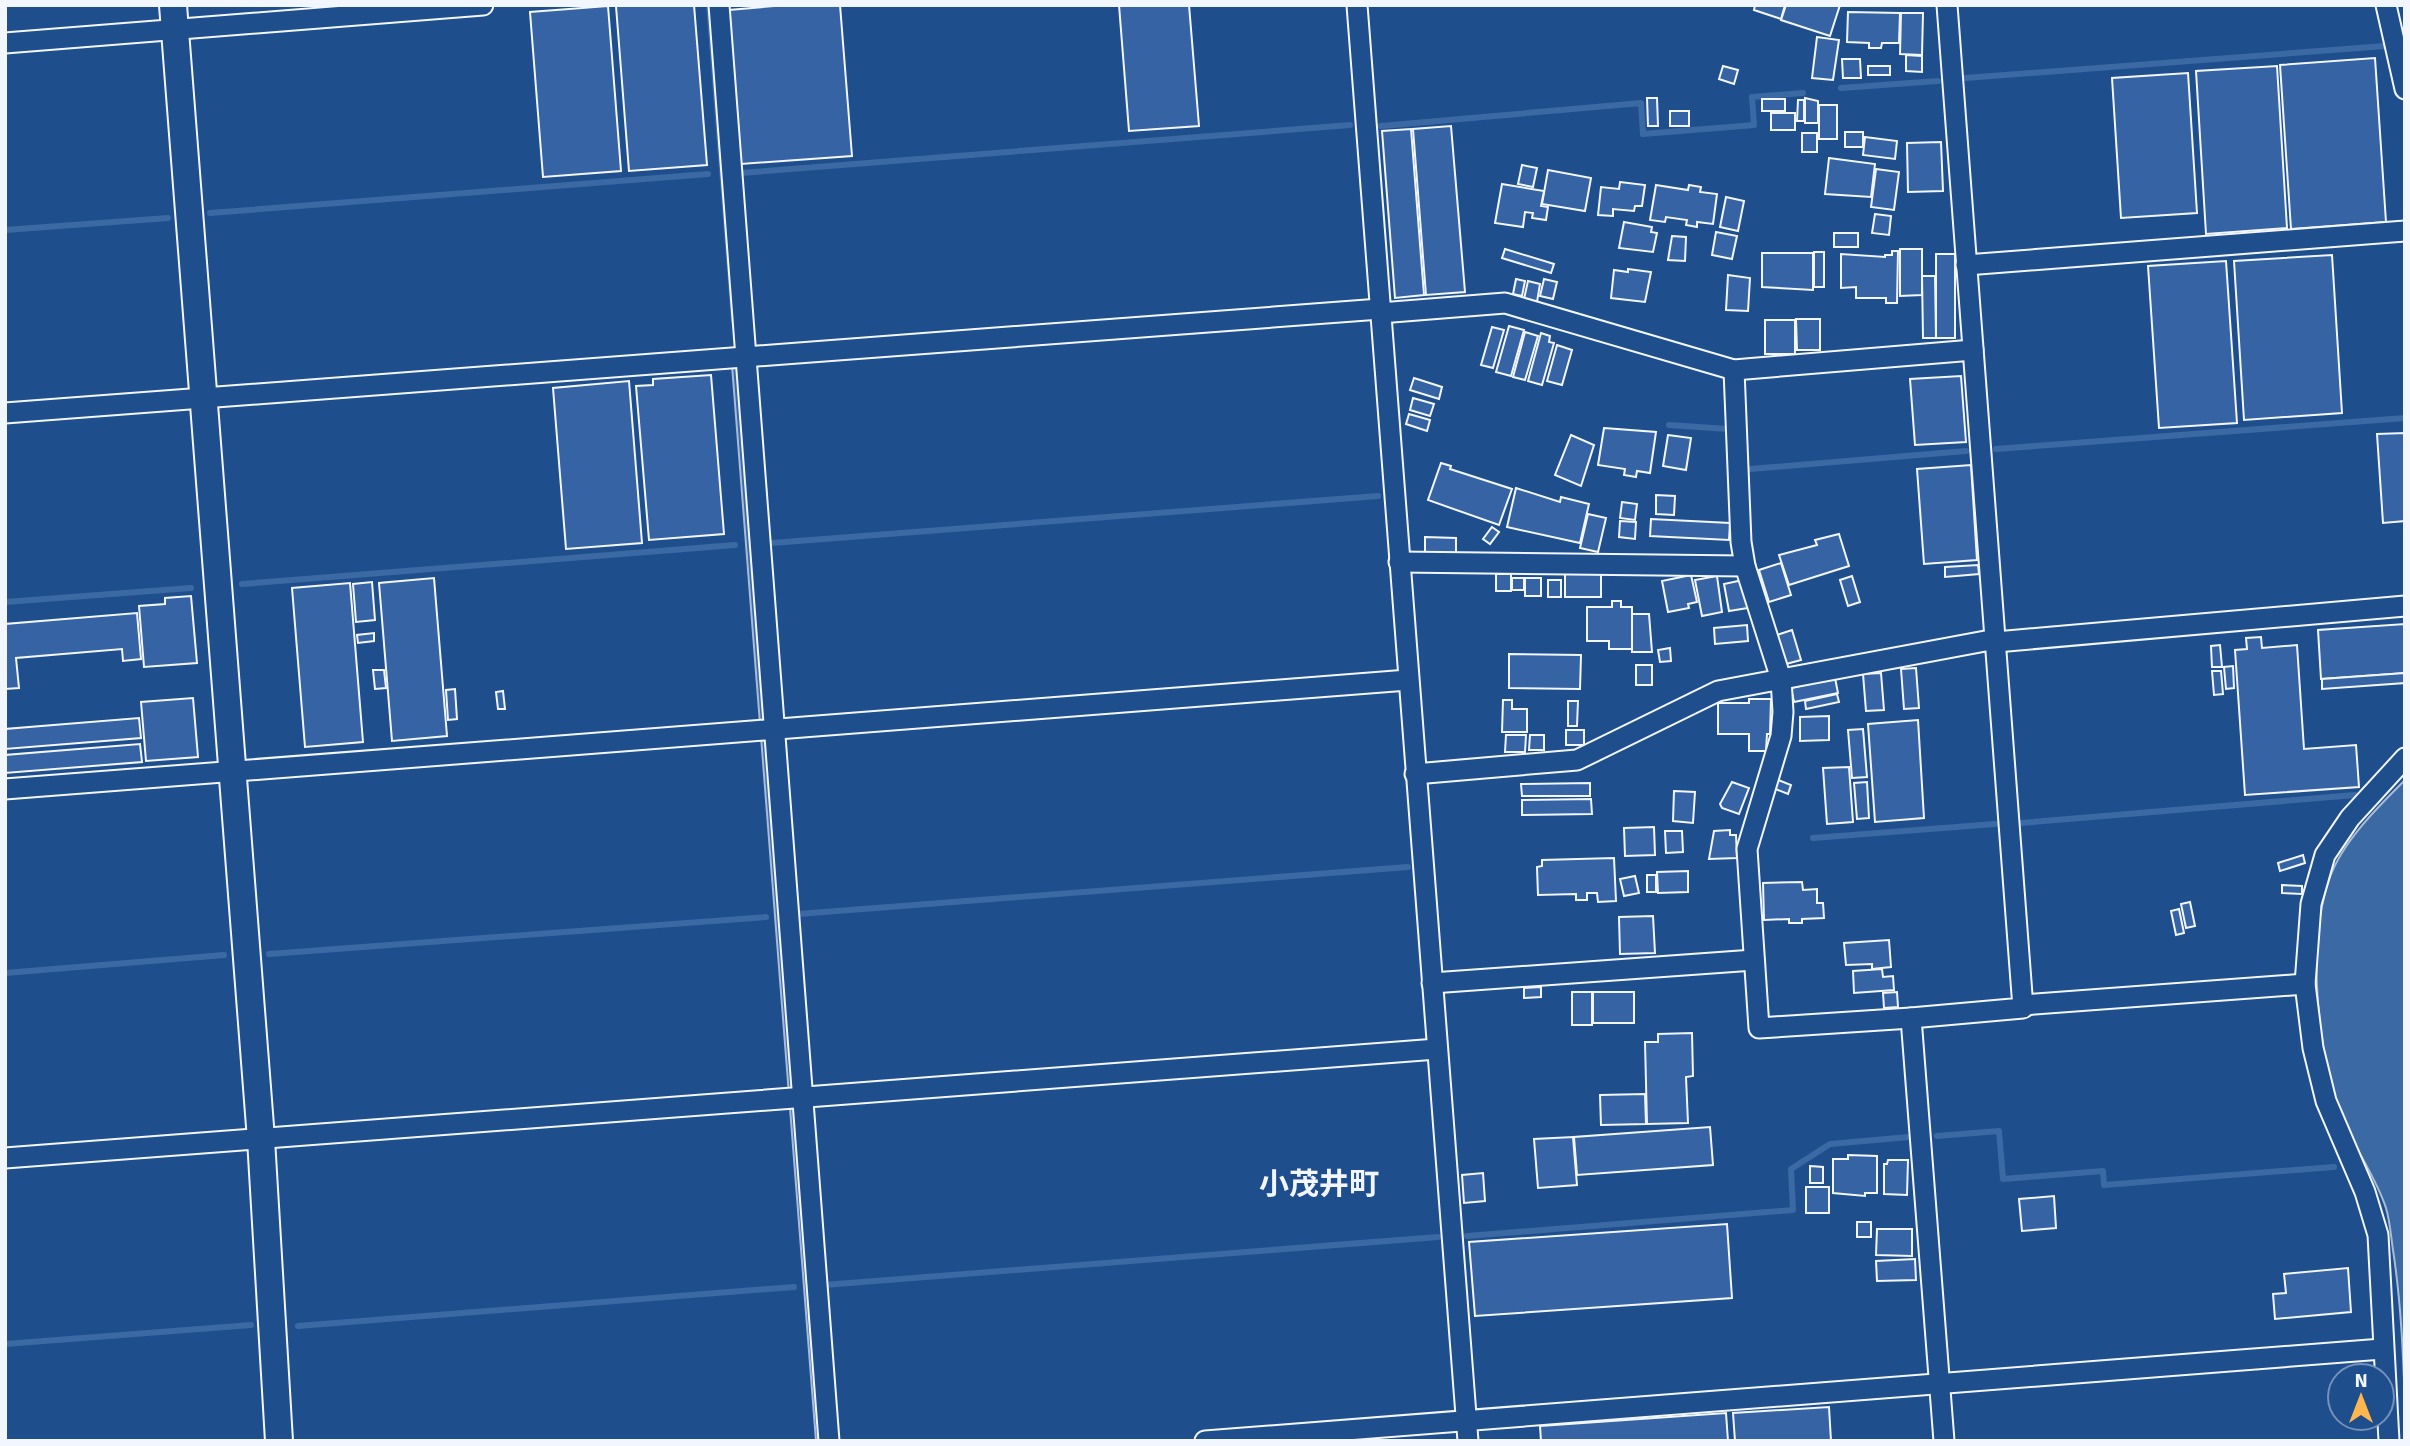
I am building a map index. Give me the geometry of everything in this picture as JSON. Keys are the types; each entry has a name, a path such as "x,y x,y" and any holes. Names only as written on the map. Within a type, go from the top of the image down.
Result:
{"street":[{"path":"5,43 174,17 483,5"},
{"path":"719,5 747,357 767,730 796,1100 829,1441"},
{"path":"1357,5 1468,1441"},
{"path":"1734,370 1737,480 1745,566 1781,679 1781,736 1747,849 1759,1028 2023,1008 1947,5"},
{"path":"2386,5 2405,89"},
{"path":"174,17 261,1139 279,1441"},
{"path":"1966,265 2405,231"},
{"path":"5,413 1505,303 1734,370 1973,350"},
{"path":"1399,562 1745,566"},
{"path":"1416,774 1577,760 1718,691 1996,640 2405,606"},
{"path":"5,789 1408,680"},
{"path":"2389,1441 2378,1235 2365,1192 2326,1101 2313,1048 2305,984 2311,904 2325,855 2350,818 2405,758"},
{"path":"1432,983 1754,960"},
{"path":"2022,1005 2305,984"},
{"path":"1911,1018 1944,1441"},
{"path":"5,1158 796,1100 1437,1049"},
{"path":"1205,1441 2382,1349"}],"water":[{"path":"739,364 822,1441 816,1441 732,365"},
{"path":"2405,780 2405,1404 2400,1308 2386,1208 2377,1185 2347,1129 2333,1091 2321,1030 2317,965 2323,904 2336,864 2362,825"}],"building":[{"path":"694,5 707,165 629,171 616,6"},
{"path":"786,5 840,5 852,156 741,164 729,10"},
{"path":"1119,5 1189,5 1199,126 1129,131"},
{"path":"1755,5 1785,5 1781,19 1754,10"},
{"path":"1786,5 1840,5 1830,36 1781,20"},
{"path":"608,6 621,171 543,177 530,12"},
{"path":"1848,12 1900,13 1899,43 1882,43 1881,48 1869,48 1869,43 1847,42"},
{"path":"1901,13 1923,13 1922,55 1900,54"},
{"path":"1817,37 1839,40 1833,80 1812,78"},
{"path":"1906,55 1922,56 1922,72 1906,71"},
{"path":"2375,58 2386,222 2291,229 2280,65"},
{"path":"1842,59 1860,59 1861,78 1843,78"},
{"path":"1723,66 1738,70 1734,84 1719,79"},
{"path":"1868,66 1890,66 1890,75 1868,75"},
{"path":"2277,66 2287,228 2206,234 2196,71"},
{"path":"2188,73 2197,213 2121,218 2112,78"},
{"path":"1647,98 1657,98 1658,126 1648,126"},
{"path":"1805,98 1818,101 1818,123 1805,123"},
{"path":"1762,99 1785,99 1785,111 1762,111"},
{"path":"1798,100 1804,100 1804,121 1797,121"},
{"path":"1819,105 1837,105 1837,139 1819,139"},
{"path":"1670,111 1689,111 1689,126 1670,126"},
{"path":"1771,113 1795,113 1795,130 1771,130"},
{"path":"1451,126 1465,292 1426,295 1413,129"},
{"path":"1411,129 1424,295 1395,298 1382,131"},
{"path":"1845,132 1863,132 1863,147 1845,147"},
{"path":"1802,133 1817,133 1817,152 1802,152"},
{"path":"1865,137 1897,141 1895,159 1863,155"},
{"path":"1941,142 1943,191 1908,192 1907,143"},
{"path":"1829,158 1875,164 1871,197 1825,194"},
{"path":"1522,165 1537,168 1533,187 1518,184"},
{"path":"1876,169 1899,172 1894,210 1871,207"},
{"path":"1548,170 1591,178 1585,211 1542,204"},
{"path":"1620,182 1645,185 1642,206 1635,206 1634,211 1613,209 1613,216 1598,215 1601,187 1619,189"},
{"path":"1502,184 1544,191 1541,206 1548,207 1546,220 1532,218 1533,213 1525,212 1523,227 1495,223"},
{"path":"1656,185 1688,190 1689,185 1701,187 1700,192 1717,194 1713,224 1697,222 1697,227 1686,225 1687,220 1666,217 1665,222 1650,220"},
{"path":"1726,197 1744,201 1738,231 1720,227"},
{"path":"1875,214 1891,216 1889,235 1872,233"},
{"path":"1624,222 1652,227 1651,232 1657,233 1653,252 1619,248"},
{"path":"1716,232 1737,236 1732,259 1712,255"},
{"path":"1834,233 1858,233 1858,247 1834,247"},
{"path":"1672,236 1686,237 1685,261 1668,260"},
{"path":"1505,249 1554,264 1551,273 1502,258"},
{"path":"1900,249 1922,249 1922,295 1900,296"},
{"path":"1892,251 1898,251 1897,303 1886,303 1886,298 1856,298 1856,287 1841,288 1841,254 1885,257 1892,255"},
{"path":"1814,252 1824,252 1824,287 1814,287"},
{"path":"1762,253 1813,253 1813,290 1762,287"},
{"path":"1936,254 1955,254 1955,338 1936,338"},
{"path":"2332,255 2342,413 2244,420 2234,261"},
{"path":"2226,261 2237,423 2159,428 2148,266"},
{"path":"1628,269 1651,272 1645,302 1611,298 1614,270 1628,272"},
{"path":"1728,275 1750,278 1748,311 1726,310"},
{"path":"1922,276 1935,276 1936,338 1923,338"},
{"path":"1516,279 1525,281 1522,296 1513,294"},
{"path":"1544,279 1557,282 1553,299 1540,296"},
{"path":"1528,281 1540,284 1537,302 1524,299"},
{"path":"1796,319 1820,319 1820,350 1797,350"},
{"path":"1765,320 1795,320 1795,354 1765,354"},
{"path":"1509,326 1524,330 1511,376 1496,372"},
{"path":"1492,327 1504,330 1493,368 1481,365"},
{"path":"1525,332 1538,336 1525,380 1513,377"},
{"path":"1541,333 1550,336 1549,342 1554,343 1542,385 1528,381"},
{"path":"1557,345 1572,350 1562,385 1547,381"},
{"path":"711,375 724,534 649,540 636,386 653,385 653,379"},
{"path":"1961,376 1966,442 1915,445 1910,379"},
{"path":"1414,378 1442,387 1439,399 1410,390"},
{"path":"629,381 642,543 566,549 553,388"},
{"path":"1413,398 1434,404 1430,416 1410,410"},
{"path":"1409,414 1430,420 1427,431 1406,424"},
{"path":"1604,428 1656,432 1650,473 1637,471 1636,477 1624,475 1625,469 1598,465"},
{"path":"2405,433 2405,521 2383,523 2377,434"},
{"path":"1571,435 1594,445 1581,486 1555,475"},
{"path":"1668,435 1691,438 1686,470 1663,466"},
{"path":"1441,463 1451,466 1450,469 1512,489 1499,525 1428,500"},
{"path":"1971,465 1977,560 1924,564 1917,469"},
{"path":"1516,488 1560,502 1561,497 1589,504 1580,543 1507,527"},
{"path":"1656,495 1675,496 1674,515 1656,514"},
{"path":"1622,502 1637,504 1635,520 1620,518"},
{"path":"1588,514 1606,518 1598,552 1580,548"},
{"path":"1651,519 1730,523 1729,540 1650,536"},
{"path":"1620,521 1636,522 1635,539 1619,537"},
{"path":"1492,527 1499,532 1490,544 1483,539"},
{"path":"1839,534 1849,566 1789,585 1779,555 1817,545 1815,540"},
{"path":"1425,537 1456,538 1456,556 1425,556"},
{"path":"1781,563 1791,595 1769,602 1759,570"},
{"path":"1978,565 1979,574 1945,577 1945,567"},
{"path":"1565,572 1601,572 1601,597 1565,597"},
{"path":"1496,574 1511,574 1511,591 1496,591"},
{"path":"1691,575 1697,602 1688,604 1689,608 1668,612 1662,581"},
{"path":"1717,576 1722,612 1702,616 1695,580"},
{"path":"1852,576 1860,602 1848,606 1840,580"},
{"path":"434,578 447,736 392,741 379,583"},
{"path":"1512,578 1524,578 1524,590 1512,590"},
{"path":"1525,578 1541,578 1541,596 1525,596"},
{"path":"1548,580 1561,580 1561,597 1548,597"},
{"path":"1743,580 1748,608 1729,611 1724,584"},
{"path":"372,582 375,620 356,622 353,584"},
{"path":"350,583 363,742 305,747 292,588"},
{"path":"191,596 197,663 144,667 139,606 165,604 165,598"},
{"path":"1612,601 1621,601 1621,607 1632,607 1632,649 1609,649 1609,641 1587,641 1587,607 1612,607"},
{"path":"137,613 141,659 123,661 122,649 16,658 19,688 5,689 5,624"},
{"path":"1632,614 1649,614 1652,652 1632,652"},
{"path":"2405,624 2405,673 2321,679 2318,630"},
{"path":"1747,625 1748,641 1715,644 1714,628"},
{"path":"1792,630 1801,660 1786,664 1777,635"},
{"path":"374,633 374,641 358,643 357,635"},
{"path":"2261,637 2262,648 2297,645 2304,749 2356,745 2359,787 2245,795 2235,650 2247,649 2246,638"},
{"path":"2220,645 2222,667 2212,667 2211,646"},
{"path":"1670,648 1671,661 1660,662 1658,650"},
{"path":"1509,654 1581,655 1580,689 1509,688"},
{"path":"1636,665 1652,665 1652,685 1636,685"},
{"path":"2233,666 2234,688 2226,689 2224,667"},
{"path":"1916,668 1919,708 1904,709 1901,669"},
{"path":"373,670 384,670 386,688 375,689"},
{"path":"2212,671 2221,671 2223,694 2214,695"},
{"path":"1881,673 1884,710 1866,711 1863,674"},
{"path":"2405,673 2405,683 2322,689 2322,679"},
{"path":"1835,678 1838,693 1794,702 1791,688"},
{"path":"455,689 457,719 448,720 446,690"},
{"path":"503,691 505,709 498,709 496,692"},
{"path":"1837,694 1839,702 1806,709 1805,701"},
{"path":"193,698 198,757 146,761 141,702"},
{"path":"1749,699 1771,699 1770,734 1767,734 1766,751 1749,751 1749,734 1718,734 1718,703 1749,703"},
{"path":"1503,700 1512,700 1512,709 1527,709 1527,732 1502,732"},
{"path":"1568,701 1578,701 1577,726 1568,726"},
{"path":"1829,716 1829,740 1800,741 1800,717"},
{"path":"139,718 141,738 5,749 5,729"},
{"path":"1918,720 1924,818 1875,822 1868,724"},
{"path":"1863,729 1867,777 1852,778 1848,730"},
{"path":"1566,730 1584,730 1584,745 1566,745"},
{"path":"1506,735 1526,735 1525,752 1505,752"},
{"path":"1530,735 1544,735 1544,750 1529,750"},
{"path":"140,744 142,762 5,773 5,755"},
{"path":"1849,767 1853,822 1827,824 1823,768"},
{"path":"1776,779 1791,785 1788,794 1773,788"},
{"path":"1732,782 1749,788 1739,814 1722,808 1720,804"},
{"path":"1867,782 1869,818 1857,819 1854,783"},
{"path":"1590,783 1590,796 1522,796 1521,784"},
{"path":"1674,791 1695,792 1693,823 1673,821"},
{"path":"1591,799 1592,814 1522,815 1522,800"},
{"path":"1654,827 1655,855 1625,856 1624,828"},
{"path":"1730,830 1730,835 1736,835 1737,858 1709,859 1714,831"},
{"path":"1665,831 1682,831 1683,852 1666,853"},
{"path":"2303,855 2305,863 2280,871 2278,863"},
{"path":"1614,858 1616,901 1598,902 1597,893 1587,893 1587,900 1576,900 1576,894 1538,895 1537,867 1542,866 1542,860"},
{"path":"1688,871 1688,892 1658,893 1657,872"},
{"path":"1647,875 1656,875 1656,892 1647,892"},
{"path":"1635,876 1639,893 1624,896 1620,879"},
{"path":"1802,882 1803,890 1817,889 1817,903 1823,903 1824,918 1802,919 1802,923 1789,923 1789,919 1764,920 1763,883"},
{"path":"2282,885 2302,886 2302,894 2282,893"},
{"path":"2190,902 2195,926 2186,928 2181,904"},
{"path":"2179,909 2184,933 2176,935 2171,911"},
{"path":"1653,916 1655,953 1620,954 1619,917"},
{"path":"1889,940 1891,967 1872,969 1872,964 1846,965 1844,943"},
{"path":"1882,969 1883,977 1893,976 1894,990 1854,993 1853,971"},
{"path":"1541,987 1541,997 1524,998 1524,988"},
{"path":"1572,992 1592,992 1592,1025 1572,1025"},
{"path":"1593,992 1634,992 1634,1023 1593,1023"},
{"path":"1897,992 1898,1007 1884,1008 1883,993"},
{"path":"1692,1033 1693,1076 1686,1077 1688,1123 1647,1124 1645,1042 1658,1042 1658,1034"},
{"path":"1645,1094 1646,1124 1601,1125 1600,1095"},
{"path":"1710,1127 1713,1165 1577,1175 1574,1137"},
{"path":"1573,1137 1577,1185 1538,1188 1534,1139"},
{"path":"1848,1155 1877,1156 1877,1193 1865,1193 1865,1196 1833,1193 1833,1159 1848,1159"},
{"path":"1888,1160 1908,1160 1907,1195 1884,1194 1884,1164 1887,1164"},
{"path":"1810,1166 1823,1167 1823,1183 1810,1183"},
{"path":"1483,1173 1485,1201 1464,1203 1462,1175"},
{"path":"1806,1187 1829,1187 1829,1213 1806,1213"},
{"path":"2054,1196 2056,1228 2022,1231 2019,1199"},
{"path":"1857,1222 1871,1222 1871,1237 1857,1237"},
{"path":"1727,1224 1732,1298 1475,1316 1469,1242"},
{"path":"1877,1229 1912,1229 1912,1256 1876,1255"},
{"path":"1915,1259 1916,1280 1877,1281 1876,1261"},
{"path":"2348,1268 2351,1312 2275,1319 2273,1294 2286,1293 2284,1274"},
{"path":"1829,1407 1831,1441 1735,1441 1733,1413"},
{"path":"1726,1413 1728,1441 1541,1441 1540,1426"}],"waterway":[{"path":"709,5 734,321"},
{"path":"1965,78 2385,46"},
{"path":"1841,88 1938,81"},
{"path":"1381,126 1641,103 1643,134 1754,125 1752,97 1803,93"},
{"path":"741,173 1350,125"},
{"path":"210,213 708,174"},
{"path":"5,230 168,218"},
{"path":"1996,449 2405,418"},
{"path":"1669,425 1728,429"},
{"path":"1750,469 1966,451"},
{"path":"772,543 1378,496"},
{"path":"242,584 735,545"},
{"path":"5,602 191,588"},
{"path":"2021,823 2355,795"},
{"path":"1813,838 1995,824"},
{"path":"798,914 1408,867"},
{"path":"269,954 766,917"},
{"path":"5,973 224,955"},
{"path":"1937,1136 1999,1131 2003,1179 2103,1171 2104,1185 2334,1167"},
{"path":"1467,1236 1793,1210 1791,1169 1830,1144 1909,1137"},
{"path":"824,1285 1438,1237"},
{"path":"298,1326 794,1287"},
{"path":"5,1344 251,1325"}],"district":[{"name":"小茂井町","path":"1319,1184"}]}
